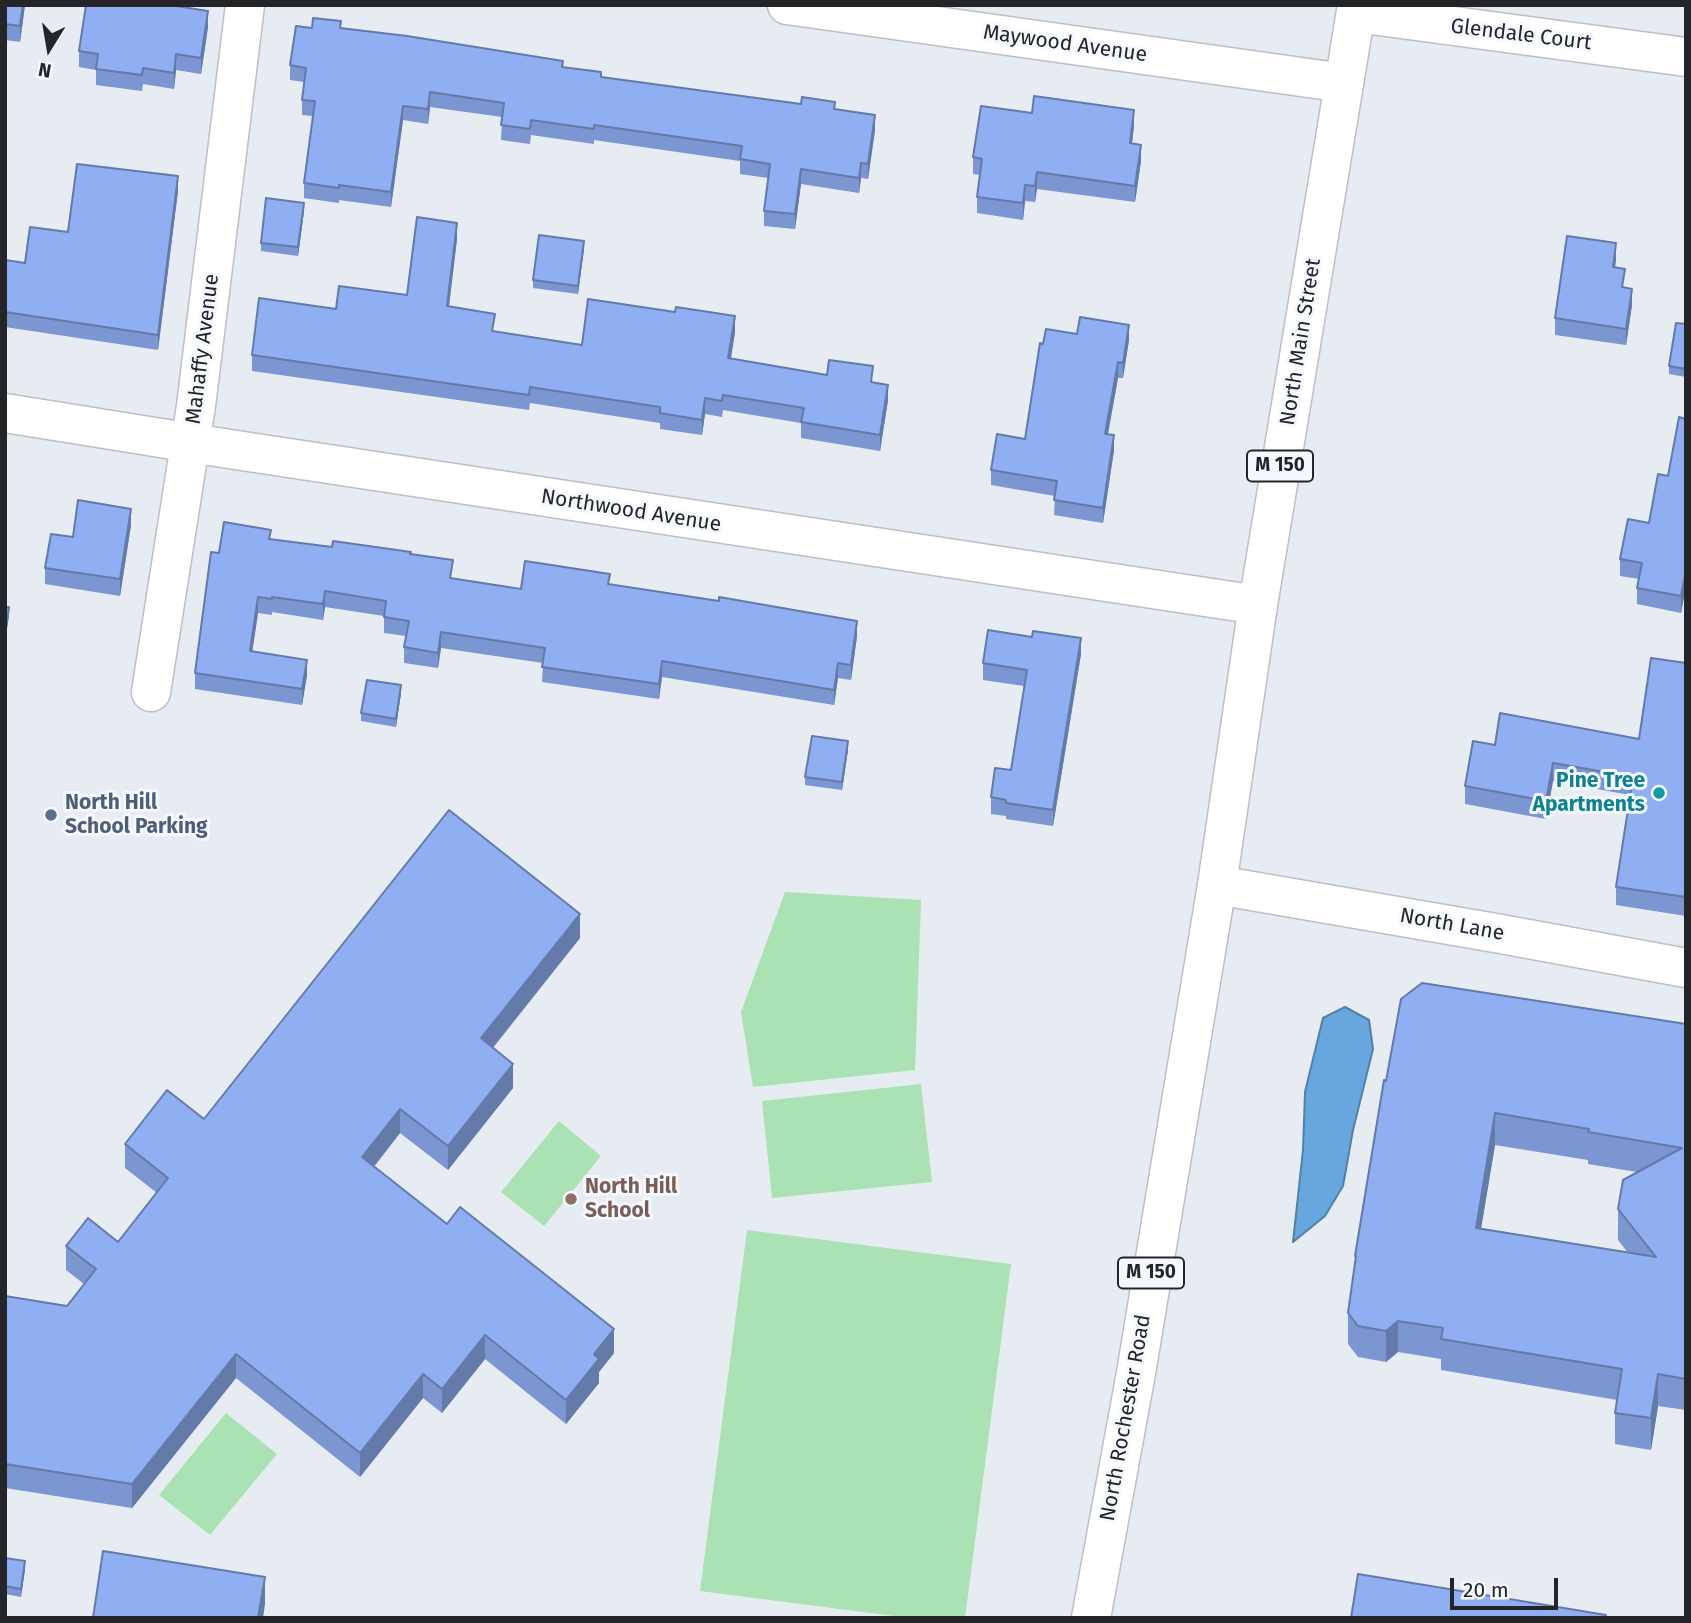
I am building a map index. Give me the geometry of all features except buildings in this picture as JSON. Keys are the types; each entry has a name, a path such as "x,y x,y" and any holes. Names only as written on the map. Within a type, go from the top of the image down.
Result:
{"street":[{"name":"Mahaffy Avenue","path":"151,692 190,442 246,5"},
{"name":"Maywood Avenue","path":"787,5 1344,83"},
{"name":"North Main Street","path":"1209,929 1258,605 1356,9"},
{"name":"Glendale Court","path":"1356,9 1686,57"},
{"name":"Northwood Avenue","path":"5,413 1258,605"},
{"name":"North Lane","path":"1217,885 1686,968"},
{"name":"North Rochester Road","path":"1091,1618 1136,1373 1209,929"}],"green space":[{"path":"785,892 921,900 915,1070 753,1087 741,1012"},
{"path":"921,1084 932,1182 772,1198 762,1101"},
{"path":"559,1121 601,1156 544,1226 501,1192"},
{"path":"747,1230 1011,1264 965,1618 909,1618 700,1591"},
{"path":"226,1413 277,1454 210,1535 159,1495"}],"water":[{"path":"1345,1007 1369,1020 1373,1049 1353,1130 1343,1186 1325,1216 1293,1242 1303,1150 1305,1092 1323,1018"}],"place":[{"name":"Pine Tree Apartments","path":"1659,793"},
{"name":"North Hill School Parking","path":"51,815"},
{"name":"North Hill School","path":"571,1199"}]}
